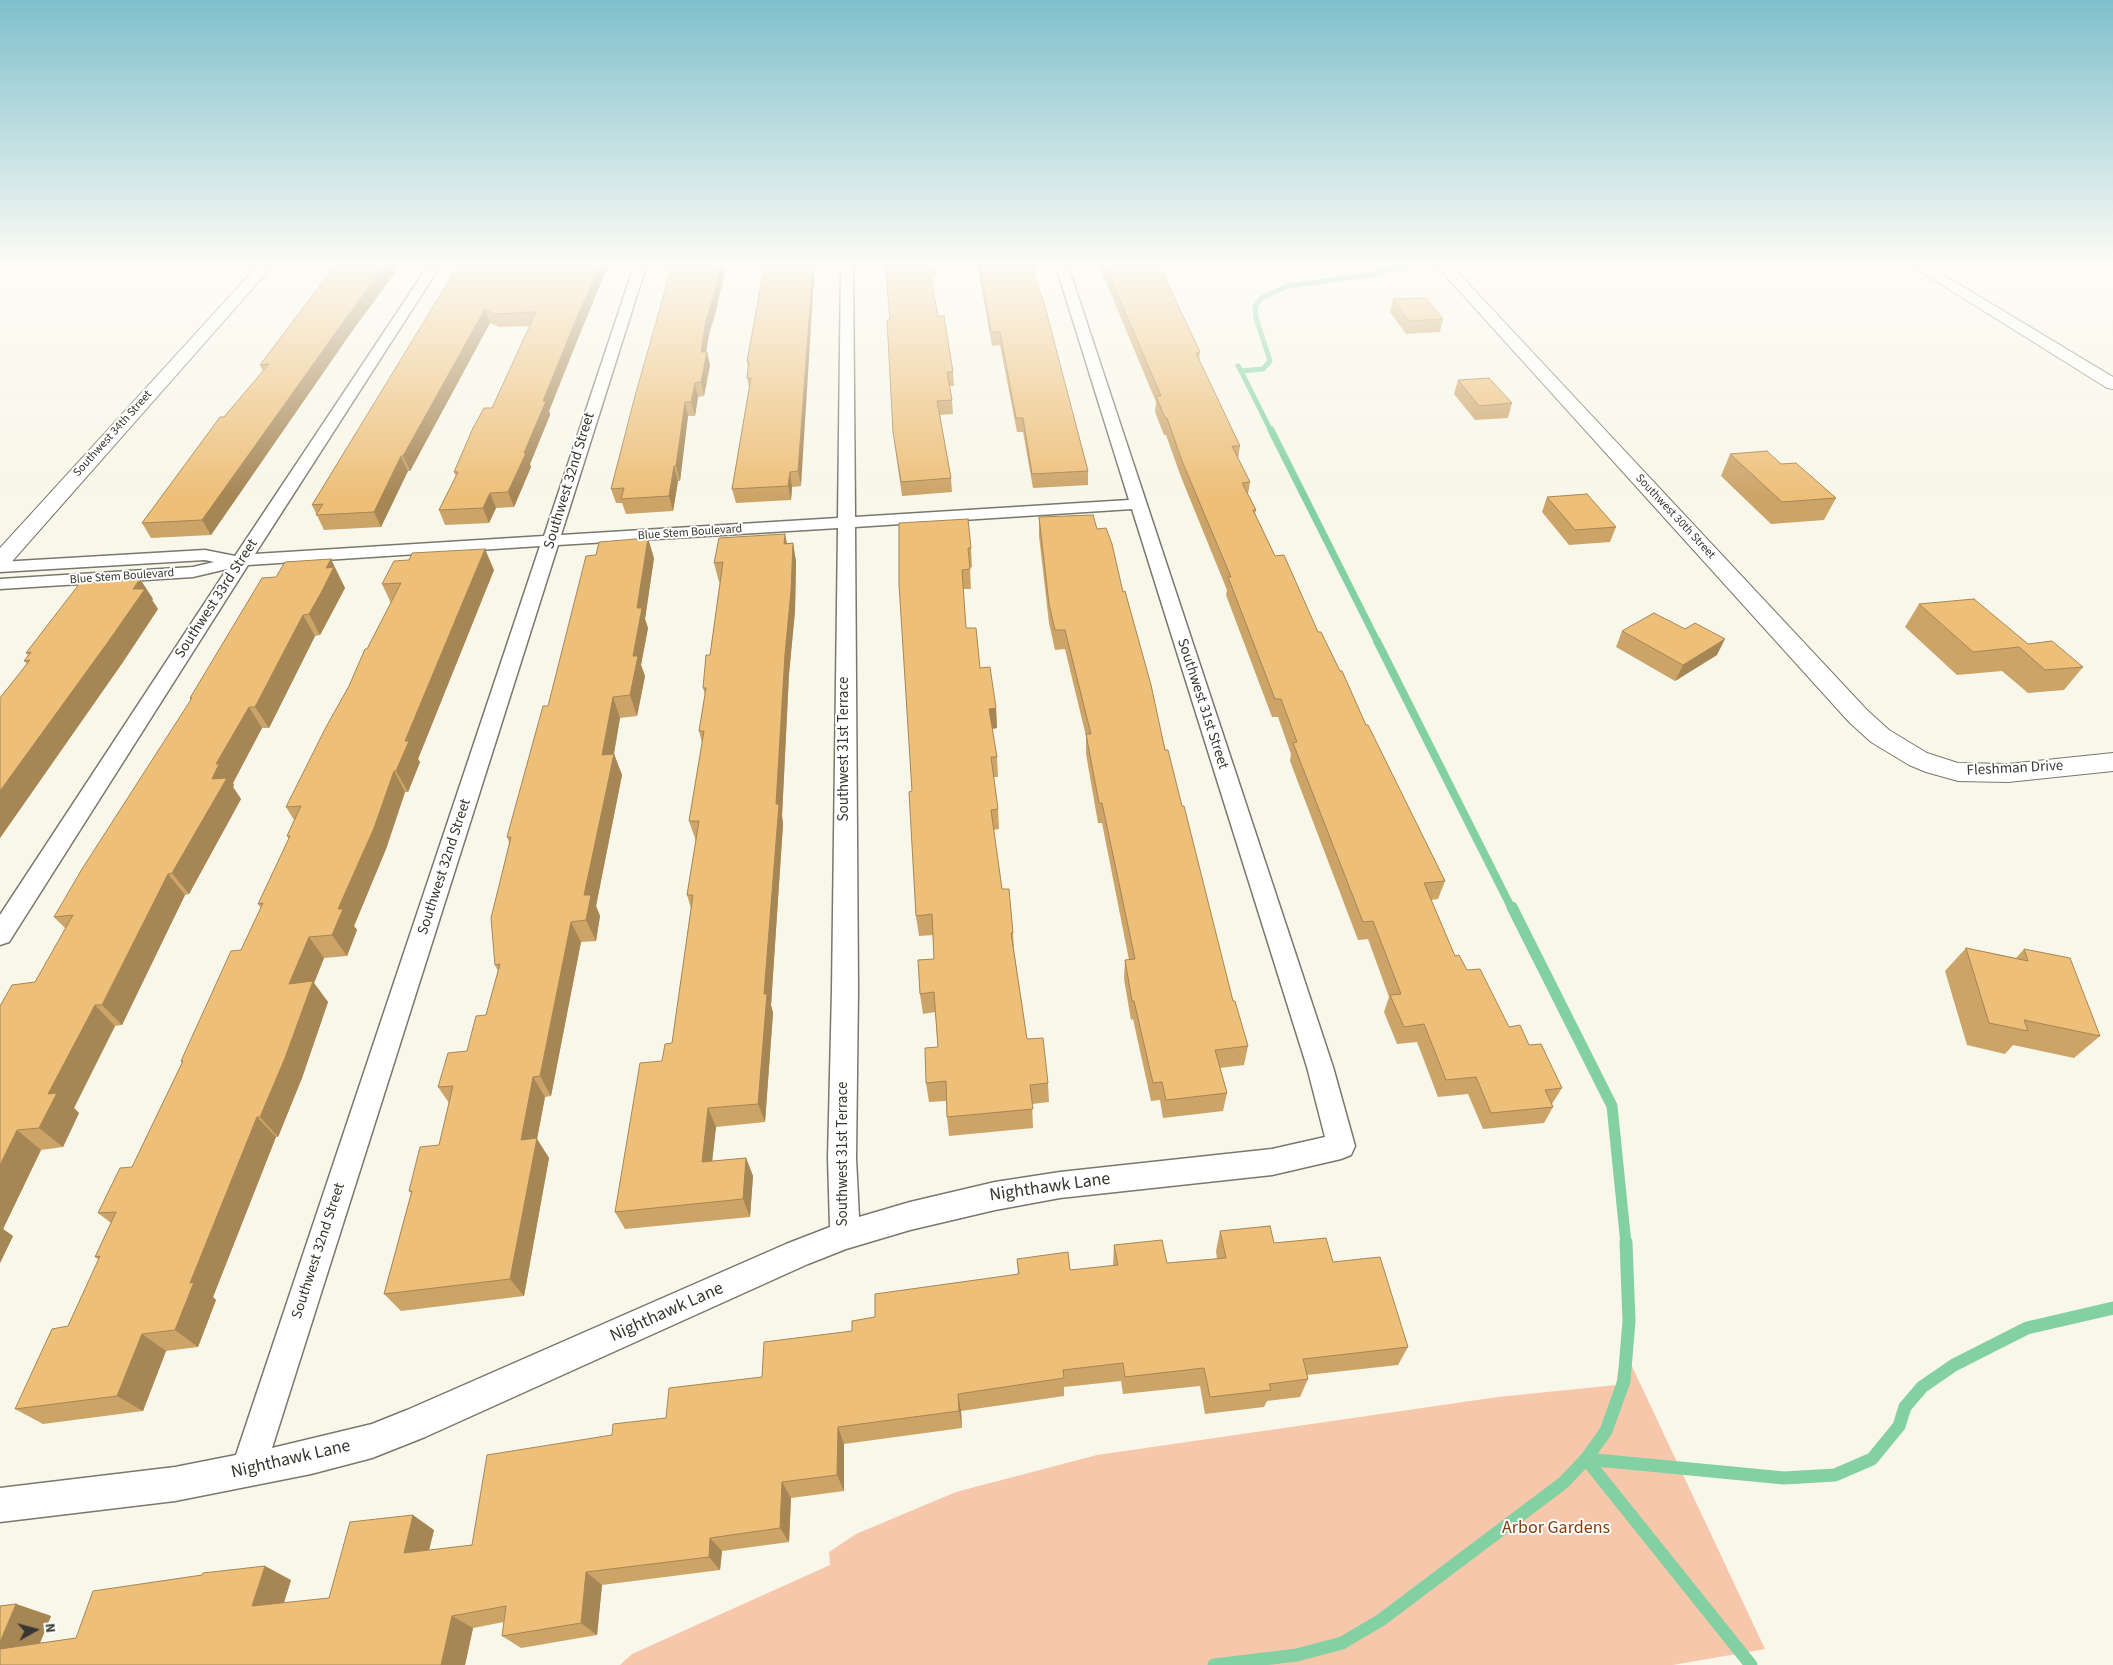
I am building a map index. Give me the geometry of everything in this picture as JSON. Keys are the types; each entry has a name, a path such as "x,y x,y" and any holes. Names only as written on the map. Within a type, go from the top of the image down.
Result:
{"street":[{"name":"Southwest 34th Street","path":"0,561 198,341"},
{"name":"Southwest 33rd Street","path":"0,935 384,341"},
{"name":"Southwest 32nd Street","path":"248,1470 356,1135 552,541 572,471 615,341"},
{"name":"Southwest 31st Terrace","path":"845,1235 842,1158 845,990 847,341"},
{"name":"Southwest 31st Street","path":"1086,341 1320,1067 1341,1146"},
{"name":"Southwest 30th Street","path":"1513,341 1858,716 1880,736 1918,759"},
{"path":"2042,341 2113,384"},
{"name":"Blue Stem Boulevard","path":"0,584 193,572 242,560 1138,504"},
{"name":"Blue Stem Boulevard","path":"0,567 205,555 242,560"},
{"name":"Fleshman Drive","path":"1918,759 1958,772 1985,773 2113,762"},
{"name":"Nighthawk Lane","path":"0,1505 175,1484 320,1455 372,1441 413,1426 845,1235 927,1211 995,1196 1060,1185 1272,1162 1341,1146"}],"green space":[{"name":"Arbor Gardens","path":"1622,1345 1765,1649 1673,1665 620,1665 632,1654 830,1565 829,1552 856,1534 956,1492 1097,1455 1498,1397 1616,1385"}],"building":[{"path":"278,341 330,341 202,520 142,523 220,417 224,417 269,364 260,365"},
{"path":"412,341 467,341 403,456 401,456 374,512 316,515 323,504 312,505"},
{"path":"523,341 567,341 543,401 546,401 524,453 526,453 508,492 490,493 483,508 439,510 458,472 454,472 473,428 484,408 492,408"},
{"path":"651,341 703,341 701,352 707,352 701,382 695,383 691,402 685,402 676,466 674,466 669,496 621,499 624,488 611,489"},
{"path":"751,341 807,341 798,471 790,472 788,486 732,489 751,378 747,378 749,361 747,361"},
{"path":"888,341 948,341 953,372 947,372 952,400 937,401 951,478 901,482 893,432"},
{"path":"1002,341 1054,341 1088,471 1032,474 1023,418 1016,418"},
{"path":"1137,341 1195,341 1200,352 1196,353 1240,446 1232,446 1250,482 1242,483 1256,510 1253,510 1275,556 1284,555 1318,632 1321,632 1340,671 1342,671 1366,725 1368,725 1445,881 1424,883 1455,956 1459,955 1467,970 1480,969 1509,1027 1520,1025 1529,1045 1541,1044 1562,1088 1545,1090 1553,1107 1491,1113 1476,1077 1446,1080 1424,1024 1404,1027 1390,995 1401,994 1373,921 1363,922 1293,743 1297,742 1281,699 1275,699 1228,577 1231,577 1182,461 1167,418 1165,418 1156,396 1161,396"},
{"path":"1489,378 1512,403 1479,406 1458,380"},
{"path":"1767,451 1781,464 1796,463 1836,498 1782,502 1730,454"},
{"path":"1587,494 1616,527 1575,530 1547,497"},
{"path":"1093,515 1097,529 1106,528 1112,544 1123,592 1125,591 1151,685 1165,750 1168,750 1182,806 1184,806 1233,1001 1235,1001 1248,1046 1215,1050 1227,1093 1166,1100 1162,1082 1153,1083 1134,1001 1132,1001 1125,960 1135,959 1102,803 1099,803 1086,734 1091,734 1065,630 1055,630 1049,604 1039,517"},
{"path":"968,519 971,548 968,548 970,569 962,570 966,628 976,628 980,668 990,667 996,708 989,709 997,757 991,757 998,809 991,810 1002,889 1009,889 1013,933 1011,933 1027,1039 1043,1038 1048,1083 1030,1085 1033,1109 947,1117 946,1081 926,1083 925,1048 938,1047 934,992 920,994 918,960 934,959 932,914 916,916 909,792 912,791 899,584 899,523"},
{"path":"785,534 784,544 793,543 791,591 785,654 776,804 779,804 764,994 767,994 758,1104 708,1108 702,1162 746,1158 743,1199 615,1212 640,1063 662,1061 665,1044 672,1043 693,895 687,895 699,821 689,821 704,731 699,731 706,688 703,688 706,655 710,655 723,562 714,563 719,538"},
{"path":"648,538 637,608 642,608 633,656 638,656 630,695 613,697 602,755 614,754 584,895 591,895 586,920 571,922 540,1076 533,1077 521,1140 537,1138 510,1279 384,1294 412,1191 409,1191 420,1147 439,1145 453,1086 438,1087 448,1053 467,1051 476,1016 486,1015 500,964 495,965 491,918 511,837 507,837 543,706 548,706 586,556 596,555 599,542"},
{"path":"485,549 405,741 409,741 396,771 394,771 374,828 338,909 343,909 332,935 309,937 289,984 313,981 285,1058 260,1117 257,1117 190,1283 194,1282 175,1330 142,1334 117,1396 15,1409 52,1329 68,1326 100,1256 95,1257 116,1212 98,1213 120,1168 132,1167 183,1061 181,1061 231,951 241,950 263,903 258,904 290,836 287,836 301,806 286,807 349,686 365,649 367,649 401,583 382,584 394,561 409,560 412,553"},
{"path":"331,559 326,568 334,567 322,591 309,614 303,615 255,707 249,707 216,764 219,764 212,779 227,778 172,873 168,874 102,1005 95,1005 48,1094 57,1093 39,1128 17,1130 0,1165 0,1006 12,985 35,982 73,915 54,917 82,869 192,698 190,698 262,578 276,577 285,562"},
{"path":"140,579 133,589 145,589 0,791 0,698 30,660 24,661 31,652 26,653 80,583"},
{"path":"1974,599 2028,644 2052,641 2083,667 2045,670 2019,647 1973,652 1919,604"},
{"path":"1654,613 1685,629 1695,623 1725,639 1683,665 1622,631"},
{"path":"1966,948 2028,961 2024,949 2070,958 2100,1036 2024,1020 2028,1031 1989,1023"},
{"path":"1270,1226 1274,1243 1326,1238 1333,1262 1380,1257 1408,1347 1303,1359 1308,1379 1269,1384 1271,1390 1210,1397 1204,1368 1125,1377 1123,1363 1063,1370 1064,1378 958,1394 959,1411 838,1427 837,1475 782,1482 780,1528 710,1538 709,1557 586,1572 581,1623 502,1636 506,1606 452,1616 441,1665 0,1665 0,1649 76,1638 93,1591 202,1575 203,1573 265,1566 252,1606 329,1598 350,1522 413,1515 404,1553 472,1545 487,1455 612,1435 613,1424 666,1418 669,1388 762,1377 764,1342 852,1331 852,1321 875,1317 875,1294 1019,1274 1017,1259 1068,1252 1070,1270 1118,1265 1114,1245 1162,1240 1167,1263 1226,1258 1220,1231"},
{"path":"16,1604 0,1642 0,1606"}],"waterway":[{"path":"1241,371 1263,369 1270,361 1263,341"},
{"path":"1238,366 1241,371"},
{"path":"1241,371 1271,431"},
{"path":"1271,430 1378,643"},
{"path":"1377,641 1512,909"},
{"path":"1512,907 1612,1106 1626,1244"},
{"path":"1586,1459 1606,1431 1624,1381 1629,1321 1626,1242"},
{"path":"1586,1459 1784,1478 1835,1475 1872,1459 1899,1426 1905,1407 1922,1387 1954,1365 2027,1328 2113,1308"},
{"path":"1214,1665 1297,1655 1342,1643 1381,1620 1563,1483 1586,1459"},
{"path":"1586,1459 1751,1665"}]}
